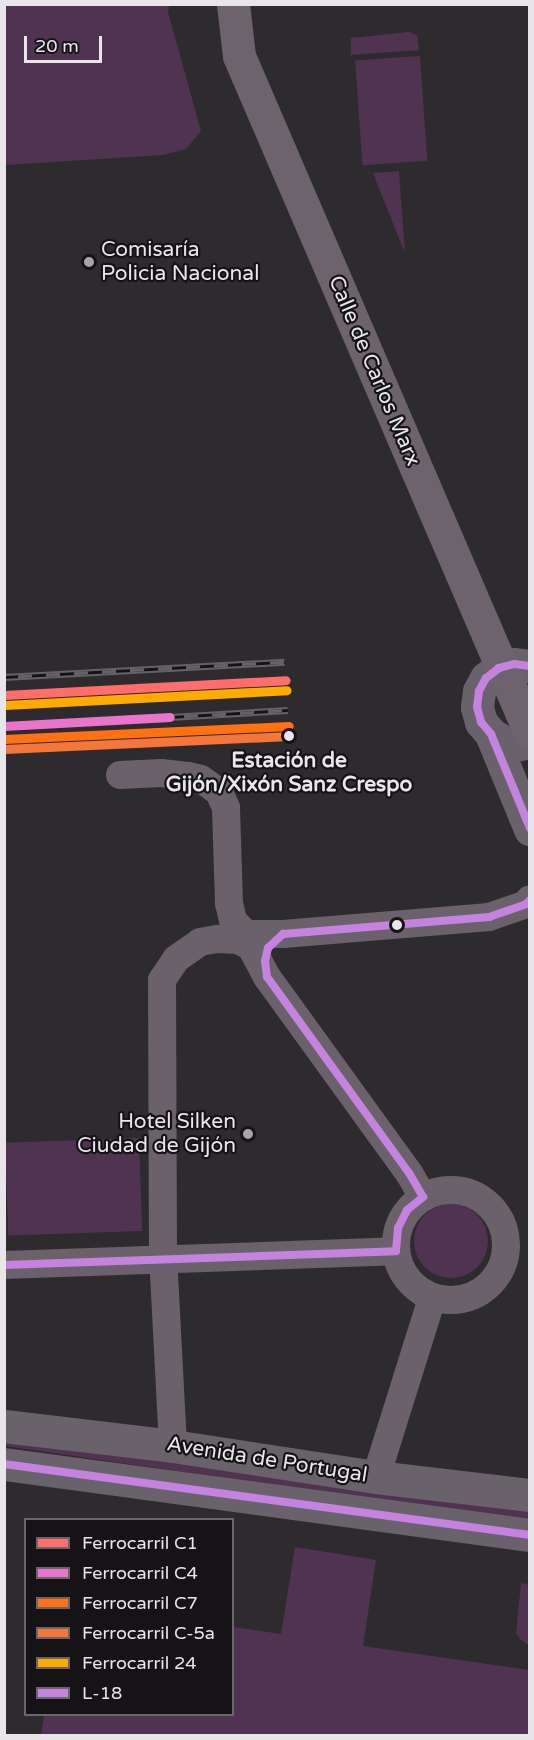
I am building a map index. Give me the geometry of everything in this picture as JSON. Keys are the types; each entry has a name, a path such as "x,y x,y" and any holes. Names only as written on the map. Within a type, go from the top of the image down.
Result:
{"main road":[{"name":"Calle de Carlos Marx","path":"233,4 239,56 530,733"},
{"path":"530,666 514,664 499,668 486,678 479,691 477,707 481,723 491,734 504,742 520,744 530,742"},
{"path":"491,734 530,829"},
{"name":"Avenida de Portugal","path":"4,1426 173,1446 376,1477 530,1495"},
{"name":"Avenida de Portugal","path":"4,1464 530,1535"}],"street":[{"path":"120,775 160,773 188,776 201,779 219,792 226,808 229,903 236,936 409,1173 423,1197"},
{"path":"173,1446 163,1258 162,980 176,959 200,942 236,936 489,917 526,904 530,899"},
{"path":"267,977 265,961 268,948 283,934"},
{"path":"445,1190 465,1191 482,1199 495,1211 503,1226 518,1239 506,1257 500,1272 489,1286 473,1297 454,1301 432,1298 412,1285 402,1271 396,1251 398,1228 407,1210 423,1197 445,1190"},
{"path":"4,1265 396,1251"},
{"path":"376,1477 432,1298"}],"shaded area":[{"path":"5,4 169,5 168,12 201,131 186,149 163,155 5,165"},
{"path":"409,32 417,35 419,50 351,55 351,38"},
{"path":"420,56 427,161 362,165 355,61"},
{"path":"399,171 405,253 373,173"},
{"path":"139,1138 142,1231 8,1236 5,1143"},
{"path":"451,1204 465,1207 477,1215 485,1227 488,1241 485,1255 477,1267 465,1275 451,1278 437,1275 425,1267 417,1255 414,1241 417,1227 425,1215 437,1207"},
{"path":"4,1434 529,1506 529,1522 5,1446"},
{"path":"295,1547 376,1560 363,1646 529,1670 529,1735 41,1735 44,1716 234,1716 234,1627 281,1634"},
{"path":"521,1583 529,1585 529,1645 516,1633"}],"railway":[{"path":"4,677 285,662"},
{"path":"170,717 288,710"}],"rail line":[{"name":"C1","path":"4,695 286,680"},
{"name":"24","path":"5,705 287,690"},
{"name":"C4","path":"4,726 170,717"},
{"name":"C7","path":"4,739 289,726"},
{"name":"C-5a","path":"4,749 289,736"}],"transit line":[{"name":"L-18","path":"530,666 514,664 499,668 486,678 479,691 477,707 481,722 491,734 530,828"},
{"name":"L-18","path":"4,1265 396,1251 398,1228 407,1210 423,1197 409,1173 267,977 265,961 268,948 283,934 489,917 526,904 530,900"},
{"name":"L-18","path":"4,1464 530,1535"}],"place":[{"name":"Comisaría Policia Nacional","path":"89,262"},
{"name":"Estación de Gijón/Xixón Sanz Crespo","path":"289,736"},
{"name":"Hotel Silken Ciudad de Gijón","path":"248,1134"}]}
